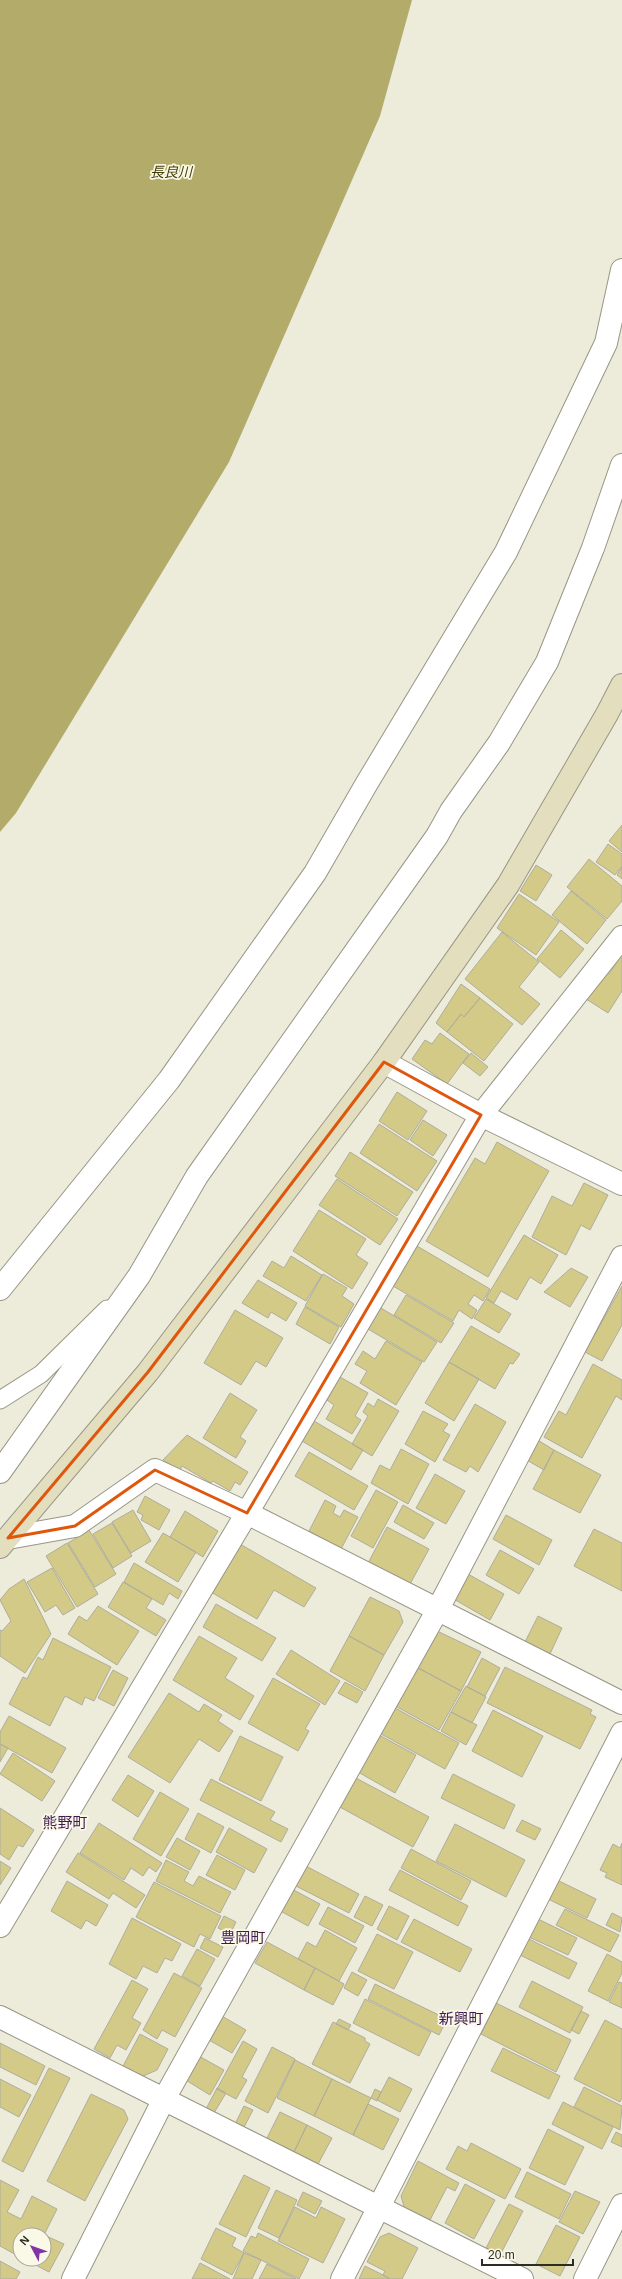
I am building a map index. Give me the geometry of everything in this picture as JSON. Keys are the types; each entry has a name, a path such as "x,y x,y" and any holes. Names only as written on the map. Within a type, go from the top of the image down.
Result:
{"street":[{"path":"0,1289 169,1080 315,873 367,783 506,552 606,343 622,270"},
{"path":"0,1472 139,1276 197,1176 437,836 451,811 499,743 548,662 593,548 622,464"},
{"path":"4,1542 148,1372 384,1062 508,885 607,714 622,685"},
{"path":"0,1926 247,1513 481,1115 622,937"},
{"path":"384,1062 481,1115 622,1184"},
{"path":"73,2279 164,2099 437,1611 622,1257"},
{"path":"4,1542 75,1526 155,1470 247,1513 437,1611 622,1703"},
{"path":"342,2279 378,2206 622,1733"},
{"path":"0,2017 522,2279"},
{"path":"585,2279 622,2205"}],"lane":[{"path":"0,1400 41,1374 139,1276"}],"highlighted area":[{"path":"384,1062 481,1115 247,1513 155,1470 75,1526 8,1538 148,1372"}],"water":[{"name":"長良川","path":"0,0 412,0 380,116 229,462 16,813 0,832"}],"building":[{"path":"622,825 622,852 609,841"},
{"path":"608,844 622,854 622,866 615,875 596,862"},
{"path":"589,859 622,886 622,901 607,919 567,887"},
{"path":"536,865 552,875 536,901 520,891"},
{"path":"622,867 622,879 617,875"},
{"path":"571,891 606,920 587,944 552,915"},
{"path":"519,894 559,922 536,955 497,928"},
{"path":"561,930 584,949 560,978 537,959"},
{"path":"502,932 539,962 519,987 540,1004 522,1025 465,979"},
{"path":"622,954 622,991 608,1013 583,997 602,970 609,974"},
{"path":"461,984 480,998 464,1017 461,1014 447,1032 436,1023"},
{"path":"480,998 513,1024 484,1061 447,1032 461,1014 464,1017"},
{"path":"440,1033 469,1054 447,1084 412,1059 425,1040 432,1044"},
{"path":"471,1053 488,1067 480,1076 463,1063"},
{"path":"397,1092 427,1111 408,1140 379,1121"},
{"path":"423,1120 447,1135 433,1156 410,1140"},
{"path":"379,1124 437,1161 417,1191 360,1153"},
{"path":"497,1142 549,1171 488,1277 426,1241 475,1158 485,1164"},
{"path":"350,1152 413,1192 397,1216 335,1176"},
{"path":"337,1179 398,1219 380,1245 319,1205"},
{"path":"584,1183 608,1195 590,1230 581,1225 566,1255 532,1237 552,1196 572,1206"},
{"path":"319,1210 366,1239 356,1255 368,1263 352,1289 293,1251"},
{"path":"524,1235 558,1255 541,1284 530,1277 517,1300 501,1291 494,1303 486,1298"},
{"path":"417,1246 490,1289 483,1301 474,1295 468,1304 477,1310 472,1319 459,1310 453,1321 393,1286"},
{"path":"291,1256 322,1275 306,1301 263,1276 272,1261 284,1268"},
{"path":"571,1268 588,1277 570,1307 544,1292"},
{"path":"323,1274 347,1288 342,1296 354,1304 341,1327 305,1306"},
{"path":"258,1280 297,1303 286,1321 271,1312 268,1318 242,1303"},
{"path":"622,1286 622,1325 602,1361 585,1352"},
{"path":"406,1295 454,1323 441,1343 394,1315"},
{"path":"486,1299 511,1314 499,1333 474,1318"},
{"path":"305,1307 339,1327 330,1344 296,1324"},
{"path":"381,1308 437,1342 424,1362 368,1329"},
{"path":"235,1310 283,1338 266,1367 256,1361 241,1385 204,1363"},
{"path":"471,1326 520,1354 513,1364 510,1363 495,1389 449,1362"},
{"path":"386,1341 422,1362 396,1405 360,1383 367,1371 355,1364 363,1351 375,1359"},
{"path":"449,1362 479,1379 454,1421 425,1403"},
{"path":"593,1364 622,1380 622,1400 616,1396 582,1458 544,1437 559,1411 566,1415"},
{"path":"340,1377 368,1393 355,1416 361,1420 352,1434 326,1419 334,1405 327,1400"},
{"path":"230,1393 257,1410 240,1437 246,1441 236,1458 203,1438"},
{"path":"378,1399 399,1411 372,1456 352,1444 368,1416 363,1412 368,1403 374,1407"},
{"path":"475,1404 506,1422 478,1472 470,1466 466,1472 443,1460"},
{"path":"423,1411 448,1424 443,1431 450,1435 435,1462 405,1444"},
{"path":"314,1421 363,1450 351,1470 302,1441"},
{"path":"187,1435 248,1472 240,1485 235,1482 230,1491 213,1481 211,1483 182,1466 180,1470 163,1460"},
{"path":"536,1439 554,1450 544,1470 525,1459"},
{"path":"401,1449 429,1464 408,1504 371,1483 380,1465 390,1470"},
{"path":"554,1450 601,1475 580,1513 533,1489"},
{"path":"309,1452 368,1486 354,1510 295,1476"},
{"path":"435,1474 465,1491 446,1524 416,1508"},
{"path":"376,1490 398,1502 373,1548 351,1536"},
{"path":"145,1496 170,1510 159,1530 141,1520 143,1515 137,1512"},
{"path":"325,1500 336,1506 333,1513 340,1517 344,1510 358,1517 341,1549 309,1531"},
{"path":"403,1505 434,1523 424,1539 394,1522"},
{"path":"133,1510 151,1541 131,1553 112,1522"},
{"path":"185,1511 218,1531 203,1557 170,1537"},
{"path":"506,1515 552,1540 539,1565 493,1539"},
{"path":"112,1523 132,1556 113,1568 93,1534"},
{"path":"387,1527 429,1549 409,1586 367,1565"},
{"path":"594,1529 622,1543 622,1591 574,1566"},
{"path":"89,1530 116,1574 95,1587 68,1543"},
{"path":"163,1533 196,1552 178,1582 145,1562"},
{"path":"67,1543 98,1594 77,1607 46,1556"},
{"path":"240,1544 316,1588 304,1607 274,1590 257,1619 211,1592"},
{"path":"500,1550 534,1569 519,1594 486,1575"},
{"path":"134,1563 182,1591 178,1599 169,1593 163,1605 124,1582"},
{"path":"52,1568 75,1608 63,1615 56,1605 45,1612 27,1582"},
{"path":"466,1573 504,1594 490,1620 452,1598"},
{"path":"24,1579 51,1634 25,1673 0,1656 0,1630 2,1631 11,1621 0,1600 9,1589"},
{"path":"123,1582 152,1599 146,1608 166,1620 156,1636 108,1607"},
{"path":"370,1597 399,1611 403,1622 384,1655 349,1636"},
{"path":"216,1604 276,1638 262,1661 203,1627"},
{"path":"98,1606 139,1631 117,1665 68,1634 79,1616 87,1621"},
{"path":"538,1616 562,1628 549,1656 524,1644"},
{"path":"435,1630 481,1652 461,1691 409,1663"},
{"path":"199,1636 237,1658 225,1678 254,1696 240,1720 173,1680"},
{"path":"349,1636 384,1655 365,1691 330,1671"},
{"path":"53,1638 111,1667 94,1701 85,1697 82,1705 65,1696 50,1726 9,1704 23,1677 27,1679 38,1657 43,1660"},
{"path":"291,1650 340,1681 325,1705 276,1674"},
{"path":"482,1658 500,1668 485,1696 467,1687"},
{"path":"409,1663 461,1691 439,1730 388,1702"},
{"path":"505,1667 592,1710 590,1714 596,1717 580,1749 487,1703"},
{"path":"113,1670 128,1678 114,1706 98,1698"},
{"path":"273,1678 320,1704 305,1729 309,1731 298,1751 248,1723"},
{"path":"345,1682 363,1692 357,1703 338,1693"},
{"path":"466,1686 486,1697 472,1723 451,1712"},
{"path":"169,1693 199,1712 204,1704 222,1715 218,1721 233,1731 219,1752 199,1739 170,1783 128,1757"},
{"path":"386,1703 459,1743 445,1769 372,1729"},
{"path":"493,1710 543,1736 522,1777 472,1751"},
{"path":"451,1712 477,1725 466,1745 441,1731"},
{"path":"9,1716 66,1748 52,1773 0,1744 0,1732"},
{"path":"379,1735 416,1755 395,1793 358,1772"},
{"path":"240,1736 283,1757 261,1801 219,1780"},
{"path":"0,1744 8,1748 0,1762"},
{"path":"13,1753 55,1781 42,1801 0,1774"},
{"path":"453,1774 515,1805 504,1829 441,1798"},
{"path":"128,1775 154,1791 138,1817 112,1800"},
{"path":"354,1777 429,1817 413,1847 338,1806"},
{"path":"211,1779 275,1812 270,1820 288,1829 281,1842 200,1800"},
{"path":"160,1792 189,1809 161,1856 133,1839"},
{"path":"0,1808 34,1830 23,1847 18,1845 9,1860 0,1854"},
{"path":"198,1813 224,1827 211,1853 185,1839"},
{"path":"522,1820 541,1829 535,1840 516,1831"},
{"path":"99,1823 162,1863 156,1872 149,1867 143,1876 131,1868 124,1880 80,1853"},
{"path":"455,1824 525,1860 506,1897 436,1861"},
{"path":"229,1828 267,1849 254,1873 216,1852"},
{"path":"177,1838 200,1851 190,1870 166,1857"},
{"path":"622,1843 622,1885 605,1877 607,1873 600,1870 613,1844 620,1848"},
{"path":"411,1849 471,1881 461,1900 401,1868"},
{"path":"78,1853 145,1895 136,1908 113,1893 109,1899 66,1872"},
{"path":"217,1855 245,1870 235,1890 206,1875"},
{"path":"166,1860 189,1872 184,1881 193,1886 199,1876 231,1892 220,1913 156,1881"},
{"path":"0,1861 11,1868 0,1885"},
{"path":"302,1864 359,1894 349,1913 292,1884"},
{"path":"400,1870 468,1906 458,1926 389,1890"},
{"path":"557,1880 596,1899 587,1918 548,1899"},
{"path":"67,1881 108,1905 96,1926 86,1920 81,1929 51,1911"},
{"path":"154,1882 221,1916 210,1939 200,1934 194,1947 136,1917"},
{"path":"286,1886 320,1904 308,1926 275,1908"},
{"path":"365,1896 383,1905 372,1926 354,1917"},
{"path":"389,1906 409,1916 397,1940 377,1929"},
{"path":"328,1907 364,1926 355,1943 319,1924"},
{"path":"565,1909 619,1935 610,1952 556,1925"},
{"path":"612,1913 622,1918 620,1932 606,1925"},
{"path":"224,1916 236,1922 230,1934 218,1928"},
{"path":"132,1918 181,1944 172,1961 165,1958 157,1973 143,1966 136,1979 109,1964"},
{"path":"414,1919 472,1949 460,1972 401,1942"},
{"path":"538,1919 577,1938 568,1955 529,1937"},
{"path":"325,1930 357,1948 339,1981 298,1959 307,1942 316,1947"},
{"path":"377,1934 413,1952 394,1989 358,1971"},
{"path":"205,1938 223,1947 218,1957 200,1948"},
{"path":"529,1939 577,1963 569,1979 520,1955"},
{"path":"267,1942 315,1968 304,1990 255,1963"},
{"path":"197,1949 215,1959 200,1986 182,1976"},
{"path":"607,1954 622,1962 622,1973 608,2001 588,1991"},
{"path":"315,1968 344,1984 333,2005 304,1990"},
{"path":"352,1972 367,1980 358,1996 344,1988"},
{"path":"174,1973 202,1988 175,2037 162,2030 157,2039 143,2030"},
{"path":"132,1980 148,1989 132,2018 141,2023 126,2050 117,2045 110,2058 94,2049"},
{"path":"532,1981 583,2007 570,2033 519,2007"},
{"path":"619,1982 622,1983 622,2008 609,2002"},
{"path":"375,1984 447,2019 439,2035 368,1999"},
{"path":"365,1999 431,2032 419,2056 353,2023"},
{"path":"496,2003 571,2040 556,2072 481,2034"},
{"path":"581,2011 589,2015 579,2034 571,2030"},
{"path":"220,2015 246,2030 232,2053 207,2039"},
{"path":"339,2019 351,2025 348,2030 336,2024"},
{"path":"605,2020 622,2029 622,2098 620,2102 574,2079"},
{"path":"333,2022 365,2038 365,2041 370,2044 350,2083 312,2064"},
{"path":"140,2034 168,2049 157,2070 141,2077 122,2068"},
{"path":"243,2041 257,2049 242,2077 247,2080 236,2099 217,2089"},
{"path":"0,2043 45,2066 36,2085 0,2067"},
{"path":"272,2047 295,2059 268,2113 245,2101"},
{"path":"503,2048 560,2076 549,2099 491,2071"},
{"path":"197,2055 224,2070 210,2095 184,2079"},
{"path":"295,2060 332,2079 314,2116 277,2098"},
{"path":"49,2068 70,2078 23,2172 2,2161"},
{"path":"389,2077 412,2089 400,2112 377,2100"},
{"path":"0,2079 31,2095 19,2117 0,2107"},
{"path":"332,2079 371,2098 353,2135 314,2116"},
{"path":"584,2087 622,2106 620,2130 574,2107"},
{"path":"217,2088 226,2093 214,2113 206,2109"},
{"path":"375,2089 381,2092 377,2101 371,2098"},
{"path":"91,2094 124,2110 128,2119 85,2201 47,2181"},
{"path":"563,2102 613,2127 602,2149 552,2124"},
{"path":"368,2104 399,2119 383,2150 353,2135"},
{"path":"244,2106 253,2110 243,2129 235,2124"},
{"path":"280,2112 307,2125 293,2154 266,2140"},
{"path":"307,2125 332,2138 317,2166 293,2154"},
{"path":"548,2129 584,2147 565,2185 529,2168"},
{"path":"616,2132 622,2135 622,2147 611,2142"},
{"path":"471,2143 521,2169 505,2199 446,2169 458,2146 467,2151"},
{"path":"418,2161 459,2183 455,2191 447,2187 429,2222 405,2210 401,2196"},
{"path":"527,2172 571,2194 559,2219 515,2197"},
{"path":"244,2175 270,2188 246,2237 219,2224"},
{"path":"0,2180 19,2190 7,2212 21,2219 32,2196 57,2209 48,2227 12,2227 12,2253 0,2246"},
{"path":"465,2184 495,2200 474,2239 445,2223"},
{"path":"276,2190 297,2200 279,2238 258,2228"},
{"path":"575,2191 600,2202 583,2234 559,2222"},
{"path":"303,2192 322,2201 315,2214 297,2205"},
{"path":"509,2204 523,2211 499,2257 485,2250"},
{"path":"295,2207 316,2218 321,2207 345,2219 323,2263 278,2241"},
{"path":"556,2225 580,2237 560,2276 536,2264"},
{"path":"216,2228 236,2238 232,2246 244,2253 232,2275 201,2259"},
{"path":"258,2233 309,2259 299,2279 243,2251 251,2236 256,2238"},
{"path":"389,2233 418,2248 402,2279 390,2279 383,2275 385,2271 367,2262 380,2237"},
{"path":"52,2239 64,2244 52,2266"},
{"path":"244,2253 261,2260 252,2279 233,2279"},
{"path":"0,2261 20,2272 16,2279 0,2279"},
{"path":"200,2263 230,2279 192,2279"},
{"path":"267,2264 296,2279 259,2279"},
{"path":"365,2266 383,2275 390,2279 359,2279"},
{"path":"39,2267 52,2267 49,2272"}],"district":[{"name":"熊野町","path":"65,1823"},
{"name":"豊岡町","path":"243,1938"},
{"name":"新興町","path":"461,2019"}]}
